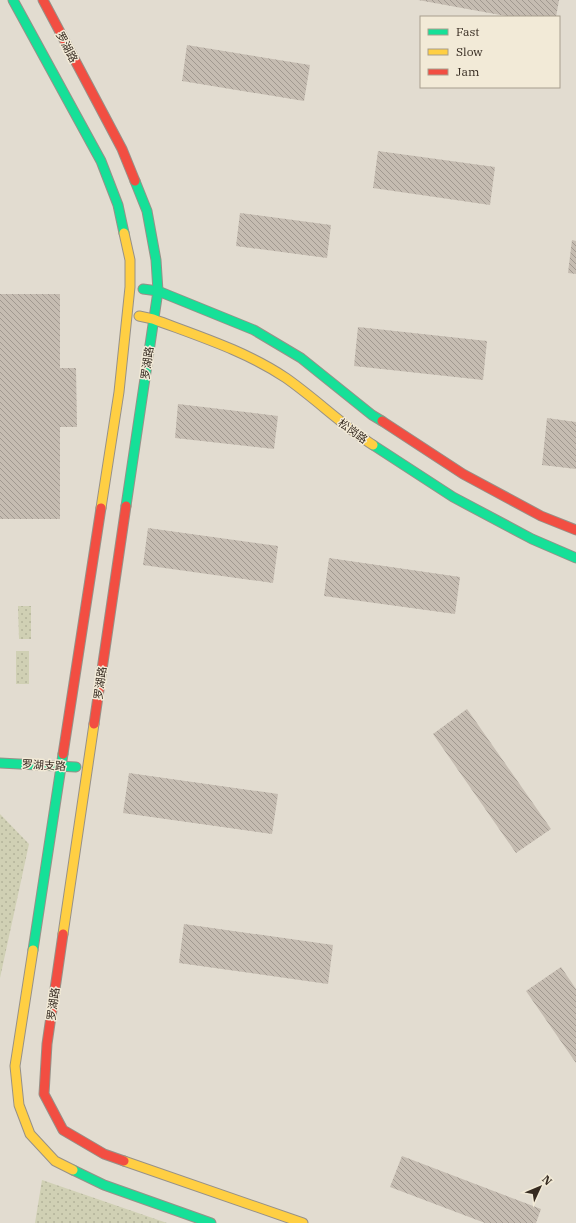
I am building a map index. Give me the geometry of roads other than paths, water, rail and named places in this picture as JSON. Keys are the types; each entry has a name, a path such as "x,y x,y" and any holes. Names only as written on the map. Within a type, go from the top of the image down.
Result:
{"street":[{"path":"13,0 101,161 118,205 130,260 128,314 119,392 15,1066 19,1105 30,1134 55,1161 104,1186 212,1223"},
{"name":"罗湖路","path":"42,0 122,149 147,211 156,260 158,291 47,1044 44,1094 63,1130 104,1154 303,1223"},
{"path":"130,287 158,291 254,330 300,358 372,415 463,474 541,516 576,530"},
{"name":"松岗路","path":"128,314 153,319 244,354 286,378 356,434 452,498 532,539 576,558"},
{"name":"罗湖支路","path":"0,763 87,768"}]}
